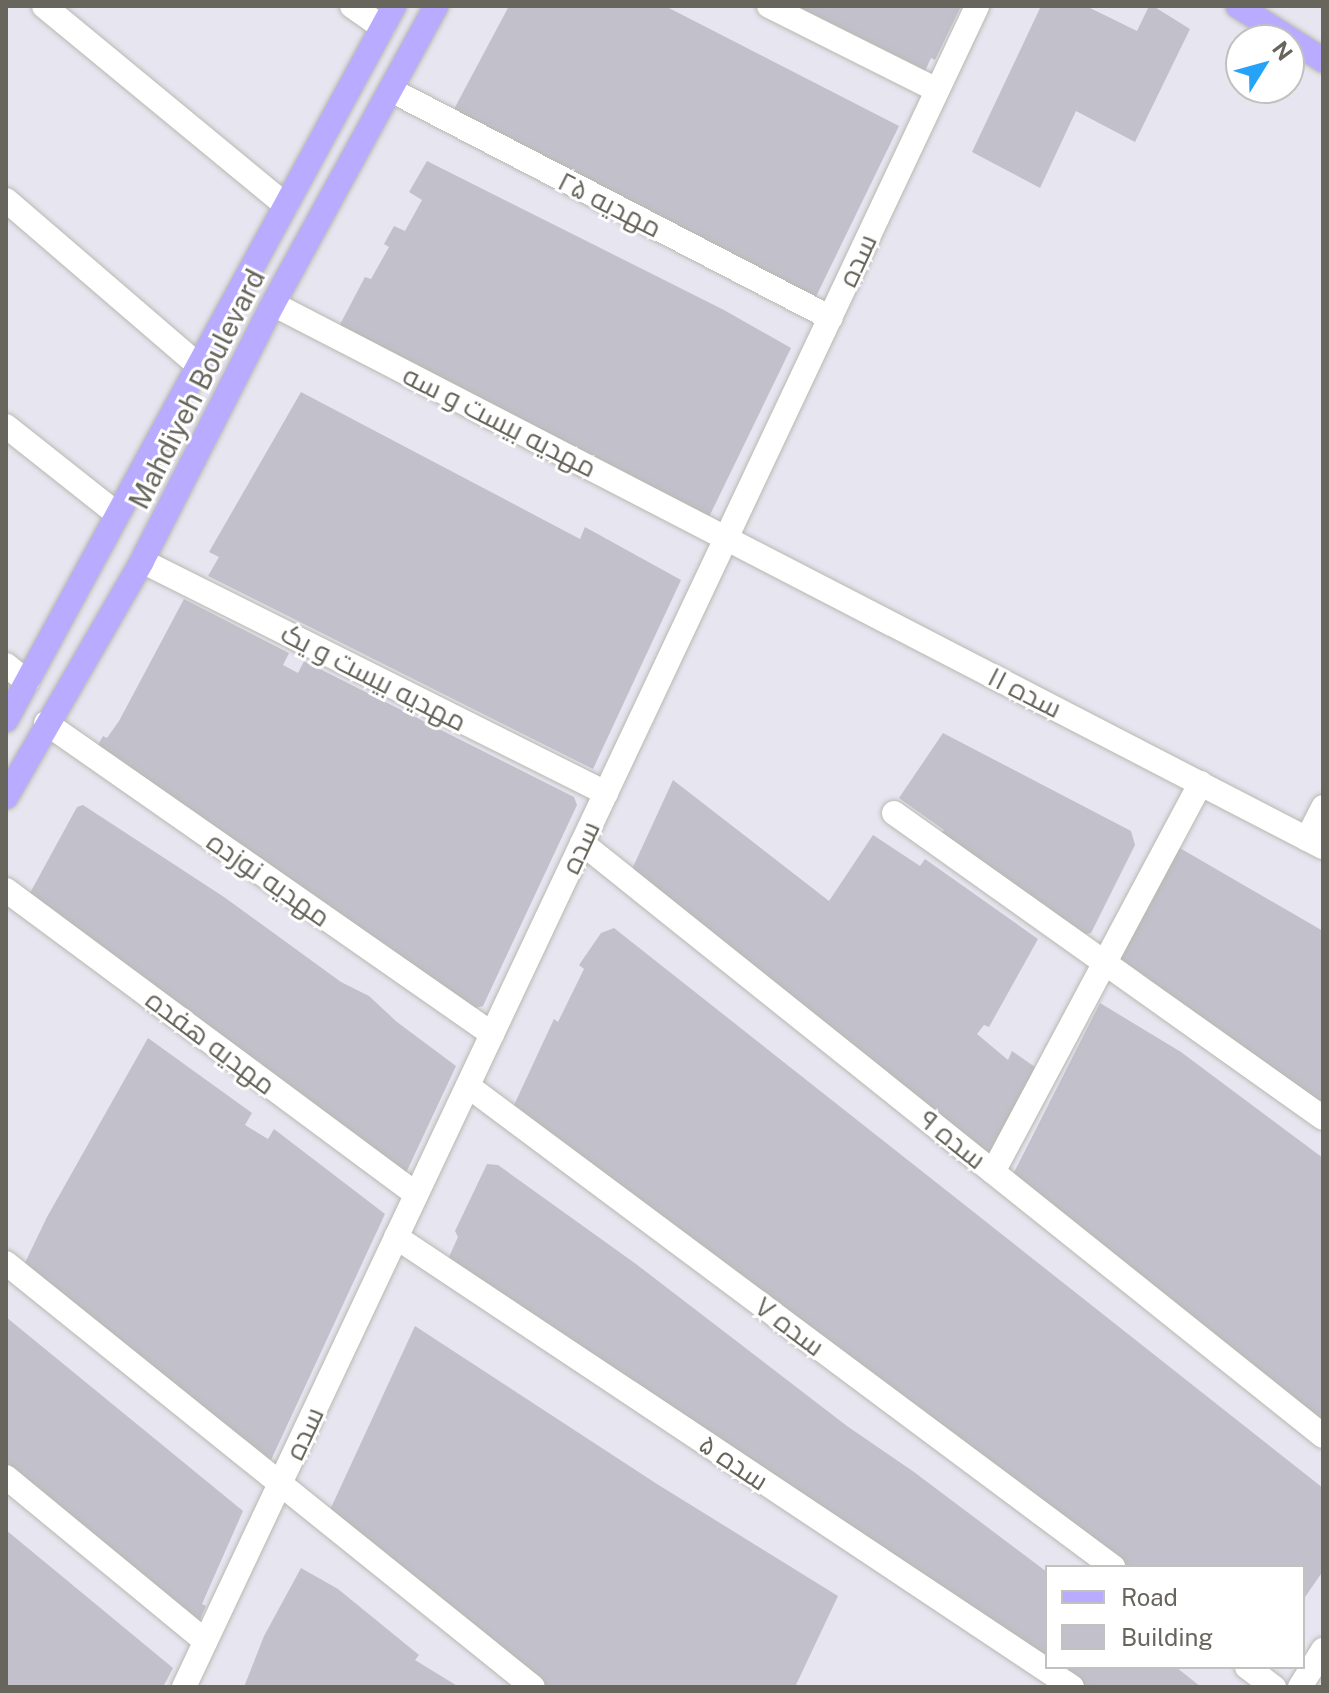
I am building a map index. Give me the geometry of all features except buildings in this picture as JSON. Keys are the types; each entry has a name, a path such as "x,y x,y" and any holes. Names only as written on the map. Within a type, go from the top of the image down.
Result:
{"main road":[{"name":"Mahdiyeh Boulevard","path":"6,797 142,561 273,304 436,6"},
{"path":"1238,6 1323,60"},
{"name":"Mahdiyeh Boulevard","path":"6,720 388,16"}],"street":[{"path":"44,6 285,205"},
{"path":"352,6 388,16"},
{"path":"769,6 937,90"},
{"name":"سده","path":"184,1687 977,6"},
{"name":"مهدیه ۲۵","path":"391,90 830,318"},
{"path":"6,200 197,364"},
{"name":"مهدیه بیست و سه","path":"273,304 726,538"},
{"path":"6,426 117,514"},
{"name":"سده ۱۱","path":"726,538 1315,843"},
{"name":"مهدیه بیست و یک","path":"142,561 606,793"},
{"path":"6,665 27,682"},
{"name":"مهدیه نوزده","path":"46,723 492,1034"},
{"path":"993,1172 1201,783"},
{"path":"1315,843 1323,807"},
{"path":"894,813 1105,966 1323,1118"},
{"name":"سده ۹","path":"582,843 1323,1436"},
{"name":"مهدیه هفده","path":"6,890 416,1194"},
{"name":"سده ۷","path":"468,1086 1110,1565"},
{"name":"سده ۵","path":"396,1237 1072,1687"},
{"path":"6,1263 281,1481 533,1687"},
{"path":"6,1477 205,1641"},
{"path":"1300,1687 1323,1650"},
{"path":"1250,1669 1274,1687"}]}
